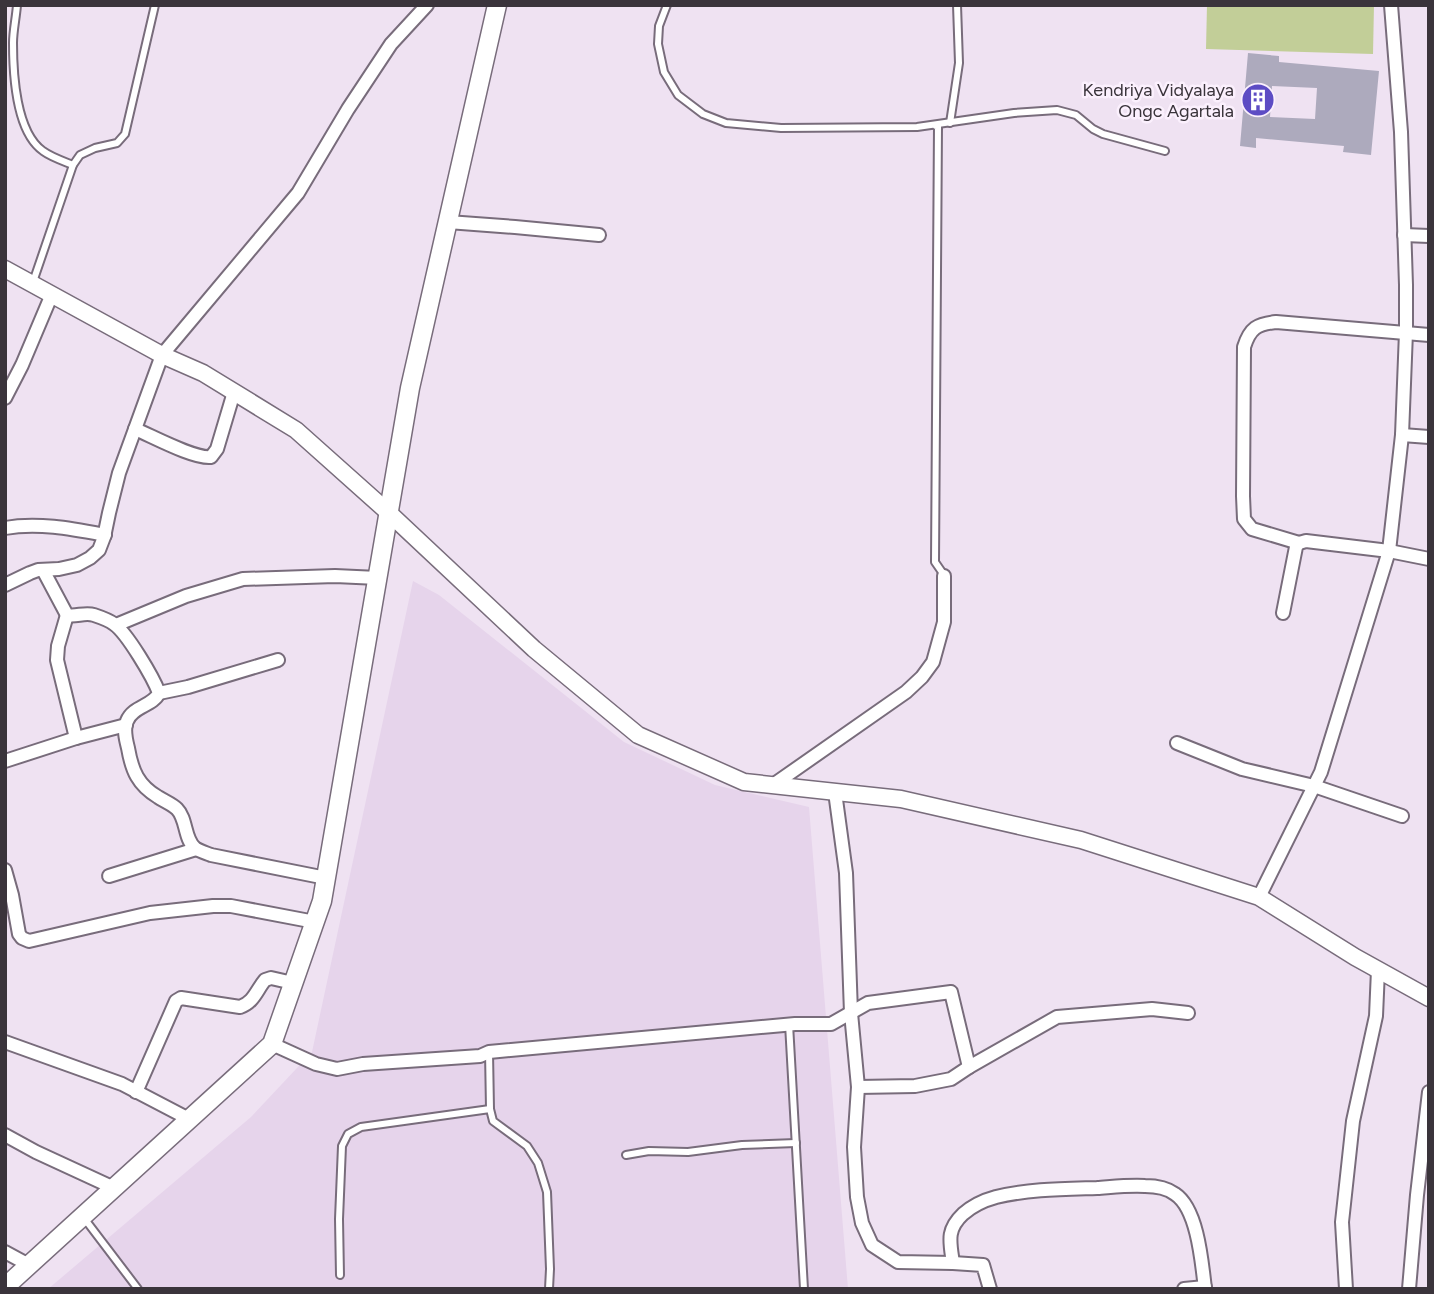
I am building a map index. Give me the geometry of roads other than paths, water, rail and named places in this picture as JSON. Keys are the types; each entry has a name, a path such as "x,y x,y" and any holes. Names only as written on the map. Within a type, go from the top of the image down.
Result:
{"main road":[{"path":"5,1287 272,1044 322,901 410,388 497,5"}],"street":[{"path":"5,585 30,573 77,565 99,550 120,473 162,355 298,193 348,108 391,44 427,5"},
{"path":"1259,897 1321,772 1390,551 1402,435 1406,332 1401,132 1391,5"},
{"path":"448,222 599,235"},
{"path":"1404,235 1429,236"},
{"path":"5,269 162,355 203,373 296,430 534,649 638,735 744,782 901,799 1081,839 1259,897 1429,998"},
{"path":"5,398 52,294"},
{"path":"1429,335 1276,322 1257,326 1248,334 1244,347 1243,496 1244,519 1252,529 1299,543 1306,541 1390,551 1429,559"},
{"path":"135,429 188,452 205,458 211,457 217,449 234,392"},
{"path":"1402,435 1429,437"},
{"path":"5,528 70,528 105,535"},
{"path":"1283,614 1299,543"},
{"path":"43,570 67,615 96,615 116,625 155,683 159,693 156,699 132,713 127,721 125,733 131,764 141,784 177,809 196,849 211,855 326,878"},
{"path":"116,625 186,596 243,579 324,576 378,578"},
{"path":"773,785 906,692 922,677 933,662 944,622 944,576"},
{"path":"67,615 57,660 76,738"},
{"path":"159,693 278,660"},
{"path":"5,761 126,725"},
{"path":"1177,743 1242,769 1314,786 1402,816"},
{"path":"835,792 846,873 851,1013 858,1087 854,1147 857,1197 862,1223 872,1245 898,1262 984,1265 990,1289"},
{"path":"109,876 196,849"},
{"path":"5,870 19,934 29,941 150,913 213,906 231,906 315,922"},
{"path":"1346,1289 1342,1222 1353,1121 1377,1016 1378,970"},
{"path":"136,1091 176,1001 181,998 240,1007 253,1000 265,980 271,978 293,983"},
{"path":"272,1044 316,1064 337,1069 363,1064 480,1056 489,1052 789,1024 831,1024 868,1003 951,992 969,1067"},
{"path":"858,1087 915,1086 951,1079 1056,1017 1152,1009 1188,1013"},
{"path":"5,1042 122,1084 189,1119"},
{"path":"1409,1289 1429,1092"},
{"path":"5,1135 114,1188"},
{"path":"953,1263 949,1235 964,1213 982,1202 996,1197 1047,1190 1144,1186 1163,1189 1177,1195 1196,1232 1205,1288 1184,1289"},
{"path":"5,1252 29,1265"}],"lane":[{"path":"18,5 13,41 15,81 21,114 30,136 42,151 73,165"},
{"path":"33,284 73,165 80,155 96,148 117,144 125,134 155,5"},
{"path":"667,5 659,26 658,44 664,72 678,95 702,114 726,123 781,128 939,126 935,562 944,576"},
{"path":"950,123 959,63 957,5"},
{"path":"930,126 1057,110 1076,115 1103,134 1166,151"},
{"path":"789,1024 804,1289"},
{"path":"489,1052 490,1109 493,1121 527,1146 538,1163 547,1192 549,1289"},
{"path":"340,1275 342,1146 348,1134 361,1127 490,1109"},
{"path":"626,1155 649,1151 688,1152 742,1145 796,1143"},
{"path":"83,1216 138,1289"}],"place":[{"name":"Kendriya Vidyalaya Ongc Agartala","path":"1258,100"}]}
